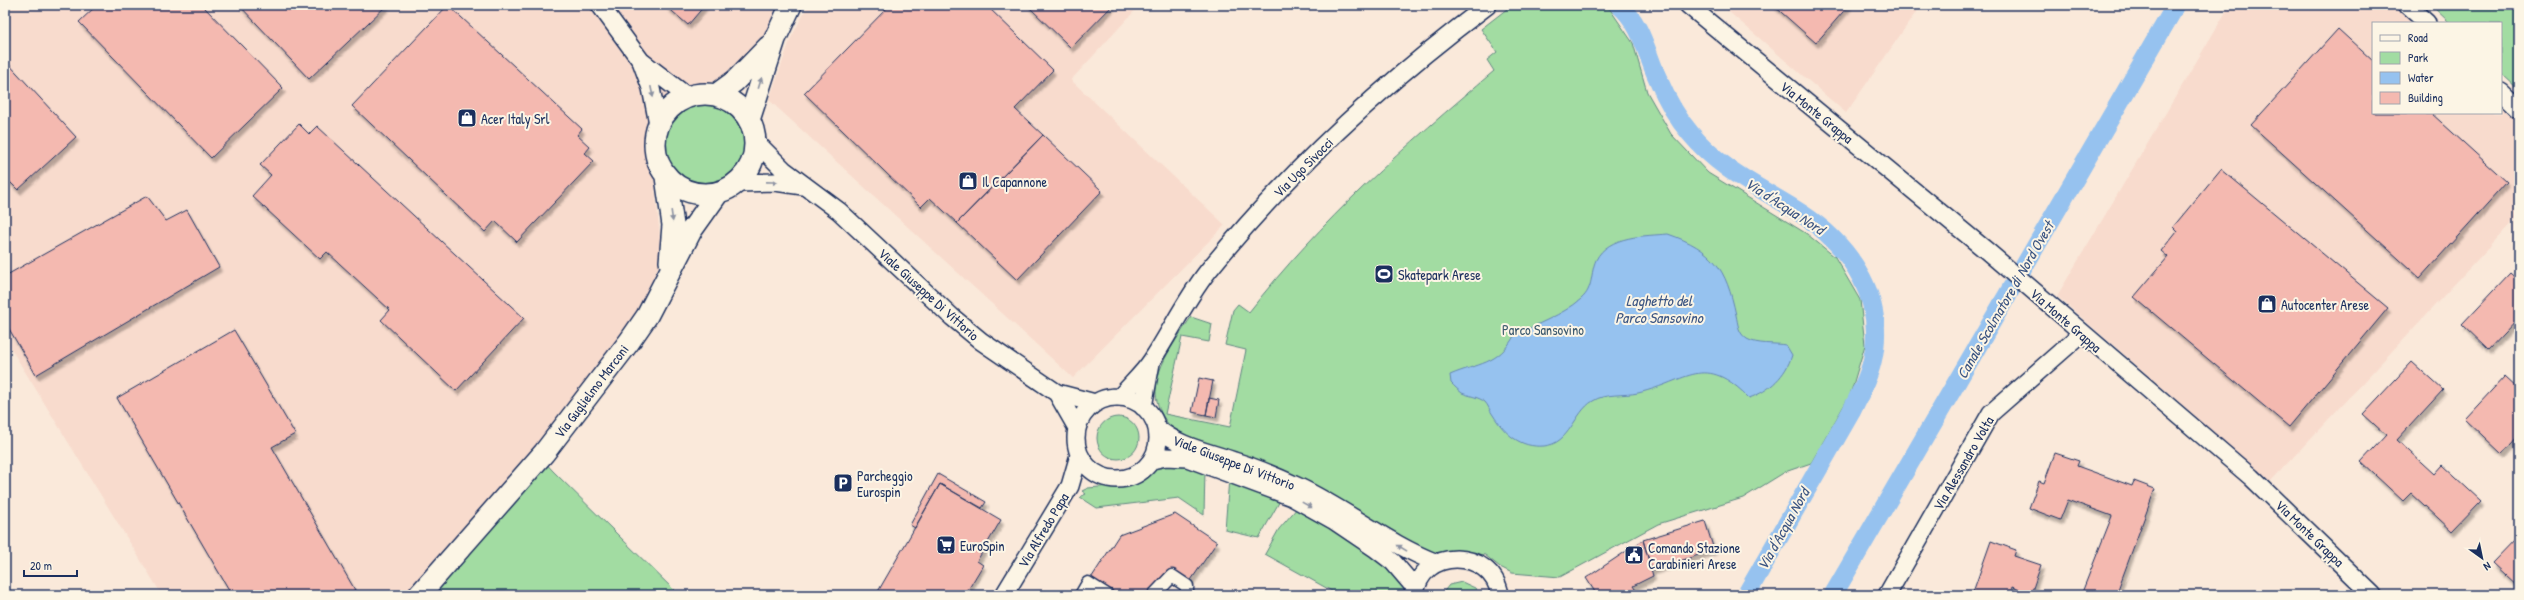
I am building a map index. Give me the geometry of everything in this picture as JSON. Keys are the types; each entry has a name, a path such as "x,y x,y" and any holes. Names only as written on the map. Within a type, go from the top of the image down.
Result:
{"street":[{"path":"600,5 641,61 651,88 658,124"},
{"path":"749,120 775,39 791,5"},
{"name":"Via Ugo Sivocci","path":"1120,397 1151,361 1174,321 1203,279 1258,212 1372,99 1488,5"},
{"path":"2407,5 2426,22"},
{"name":"Via Monte Grappa","path":"1688,7 1986,251 2081,334 2272,496 2373,595"},
{"path":"716,95 752,65 775,39"},
{"path":"641,61 688,97"},
{"path":"2502,93 2519,109"},
{"path":"702,94 716,95 729,100 741,109 749,120 755,141 754,157 748,171 738,183 718,194 704,195 689,193 676,187 666,177 658,165 654,138 658,124 666,112 676,103 688,97 702,94"},
{"name":"Viale Giuseppe Di Vittorio","path":"755,141 784,170 839,211 963,327 1057,394 1095,403"},
{"name":"Via Guglielmo Marconi","path":"666,177 674,225 672,250 667,276"},
{"name":"Viale Giuseppe Di Vittorio","path":"738,183 775,182 806,187"},
{"name":"Via Guglielmo Marconi","path":"419,595 506,499 628,342 647,316 691,232 718,194"},
{"name":"Via Alessandro Volta","path":"1888,595 1991,413 2081,334"},
{"name":"Via Ugo Sivocci","path":"1143,406 1151,361"},
{"name":"Viale Giuseppe Di Vittorio","path":"1057,394 1077,428"},
{"path":"1120,397 1132,400 1143,406 1151,415 1157,428 1156,449 1152,460 1143,469 1132,476 1119,479 1096,474 1079,455 1075,438 1080,418 1095,403 1102,399 1120,397"},
{"name":"Viale Giuseppe Di Vittorio","path":"1157,428 1183,445 1255,468 1317,496 1342,509 1409,552 1437,563"},
{"name":"Via Alfredo Papa","path":"1004,595 1070,486 1079,455"},
{"name":"Viale Giuseppe Di Vittorio","path":"1152,460 1166,456 1187,458 1292,497 1333,520 1393,562 1415,592"},
{"name":"Via Alfredo Papa","path":"1070,486 1096,474"},
{"path":"1415,592 1420,579 1437,563 1459,558 1480,564 1495,579 1500,595"},
{"path":"1154,595 1172,576 1186,586 1187,595"},
{"path":"1081,595 1088,583 1107,595"}],"shaded area":[{"path":"5,5 782,5 768,35 714,87 696,87 677,95 665,105 651,126 648,147 653,168 662,258 643,302 618,346 490,501 406,595 162,595 5,339"},
{"path":"808,5 1140,5 1071,80 1225,225 1073,378 769,100 791,38"},
{"path":"1721,5 1921,5 1846,113"},
{"path":"2230,5 2399,5 2417,22 2372,22 2372,114 2502,114 2502,104 2519,120 2519,215 2270,482 2057,296"}],"green space":[{"name":"Parco Sansovino","path":"1512,5 1607,5 1633,43 1647,92 1671,134 1708,173 1807,234 1835,257 1860,300 1865,345 1850,395 1811,463 1785,472 1743,498 1658,524 1560,577 1512,573 1500,567 1485,555 1462,552 1435,553 1179,436 1165,420 1158,405 1156,391 1158,376 1163,362 1191,317 1212,324 1209,342 1182,337 1165,414 1230,427 1246,350 1225,345 1233,310 1238,304 1249,312 1305,246 1365,185 1494,71 1487,60 1497,52 1481,29"},
{"path":"2431,5 2519,5 2519,90 2502,74 2502,22 2449,22"},
{"path":"705,104 721,107 734,116 743,129 746,145 743,161 734,174 721,183 705,186 689,183 676,174 667,161 664,145 667,129 676,116 689,107"},
{"path":"1118,417 1133,423 1139,438 1133,453 1118,459 1103,453 1097,438 1103,423"},
{"path":"542,459 553,471 679,595 423,595"},
{"path":"1178,464 1205,470 1204,515 1179,498 1097,508 1080,497 1086,494 1082,491 1088,488 1133,484 1161,466"},
{"path":"1229,478 1281,499 1259,538 1225,530"},
{"path":"1298,507 1343,534 1376,557 1401,582 1408,595 1339,595 1265,554 1279,529"},
{"path":"1462,582 1475,588 1480,595 1441,595 1449,585"}],"water":[{"name":"Laghetto del Parco Sansovino","path":"1668,234 1697,247 1716,263 1728,285 1739,328 1744,337 1751,341 1766,344 1786,345 1792,355 1786,369 1770,387 1749,398 1733,384 1720,376 1708,373 1684,377 1638,393 1598,398 1581,412 1560,440 1553,444 1535,446 1520,442 1508,434 1483,400 1462,393 1451,383 1450,375 1494,358 1508,346 1514,336 1558,315 1581,299 1585,295 1590,285 1596,260 1609,246 1628,238"}],"building":[{"path":"97,5 202,5 283,88 211,158 79,22"},
{"path":"239,5 387,5 309,79"},
{"name":"Acer Italy Srl","path":"448,5 582,129 577,135 590,147 585,153 594,161 517,242 495,221 485,232 352,106"},
{"path":"665,5 705,5 688,25"},
{"path":"890,5 986,5 1053,70 1015,109 1043,135 957,223 930,198 921,207 804,93"},
{"path":"1027,5 1113,5 1071,48"},
{"path":"1773,5 1849,5 1816,43"},
{"path":"2338,29 2372,60 2372,114 2432,114 2507,182 2420,278 2251,125"},
{"path":"5,60 76,137 18,190 5,177"},
{"path":"299,124 309,134 317,126 524,318 456,391 381,320 390,310 327,252 320,259 252,196 271,175 260,165"},
{"path":"1043,135 1102,191 1017,280 957,223"},
{"path":"2221,169 2388,308 2289,427 2134,297 2168,257 2161,251 2177,231 2173,227"},
{"path":"147,196 166,221 187,210 219,267 36,375 5,322 5,276"},
{"path":"2510,273 2519,281 2519,318 2489,350 2462,324"},
{"path":"234,330 295,434 272,447 355,590 346,595 232,595 117,398"},
{"path":"2412,362 2443,390 2397,440 2434,474 2442,465 2481,501 2452,531 2411,493 2403,501 2361,462 2386,435 2363,414"},
{"path":"2505,376 2519,389 2519,435 2502,454 2465,419"},
{"path":"1199,378 1213,381 1206,415 1192,412"},
{"path":"1209,398 1219,400 1216,417 1206,415"},
{"path":"2055,453 2079,461 2077,466 2132,486 2134,481 2155,489 2116,595 2081,595 2112,516 2068,500 2060,520 2029,508 2039,481 2044,483"},
{"path":"938,474 986,502 982,508 940,484 915,528 910,525"},
{"name":"EuroSpin","path":"940,484 1001,520 977,561 983,565 965,595 876,595"},
{"path":"1175,514 1217,542 1187,586 1172,576 1154,595 1107,595 1088,583 1119,535"},
{"path":"1705,521 1714,550 1652,570 1643,540"},
{"path":"2519,535 2519,588 2492,563"},
{"name":"Comando Stazione Carabinieri Arese","path":"1643,540 1653,576 1633,586 1639,595 1597,595 1586,578"},
{"path":"1991,541 2016,550 2014,556 2041,565 2031,594 2012,587 2010,595 1972,595"}],"waterway":[{"name":"Via d'Acqua Nord","path":"1619,5 1633,21 1643,39 1664,93 1676,114 1702,147 1729,169 1802,214 1820,227 1836,242 1850,259 1870,297 1874,318 1875,339 1872,362 1868,375 1851,412 1746,595"},
{"name":"Canale Scolmatore di Nord Ovest","path":"1833,595 2176,5"}],"place":[{"name":"Acer Italy Srl","path":"467,118"},
{"name":"Il Capannone","path":"968,181"},
{"name":"Skatepark Arese","path":"1384,274"},
{"name":"Autocenter Arese","path":"2267,304"},
{"name":"Parcheggio Eurospin","path":"843,483"},
{"name":"EuroSpin","path":"946,545"},
{"name":"Comando Stazione Carabinieri Arese","path":"1634,555"}]}
